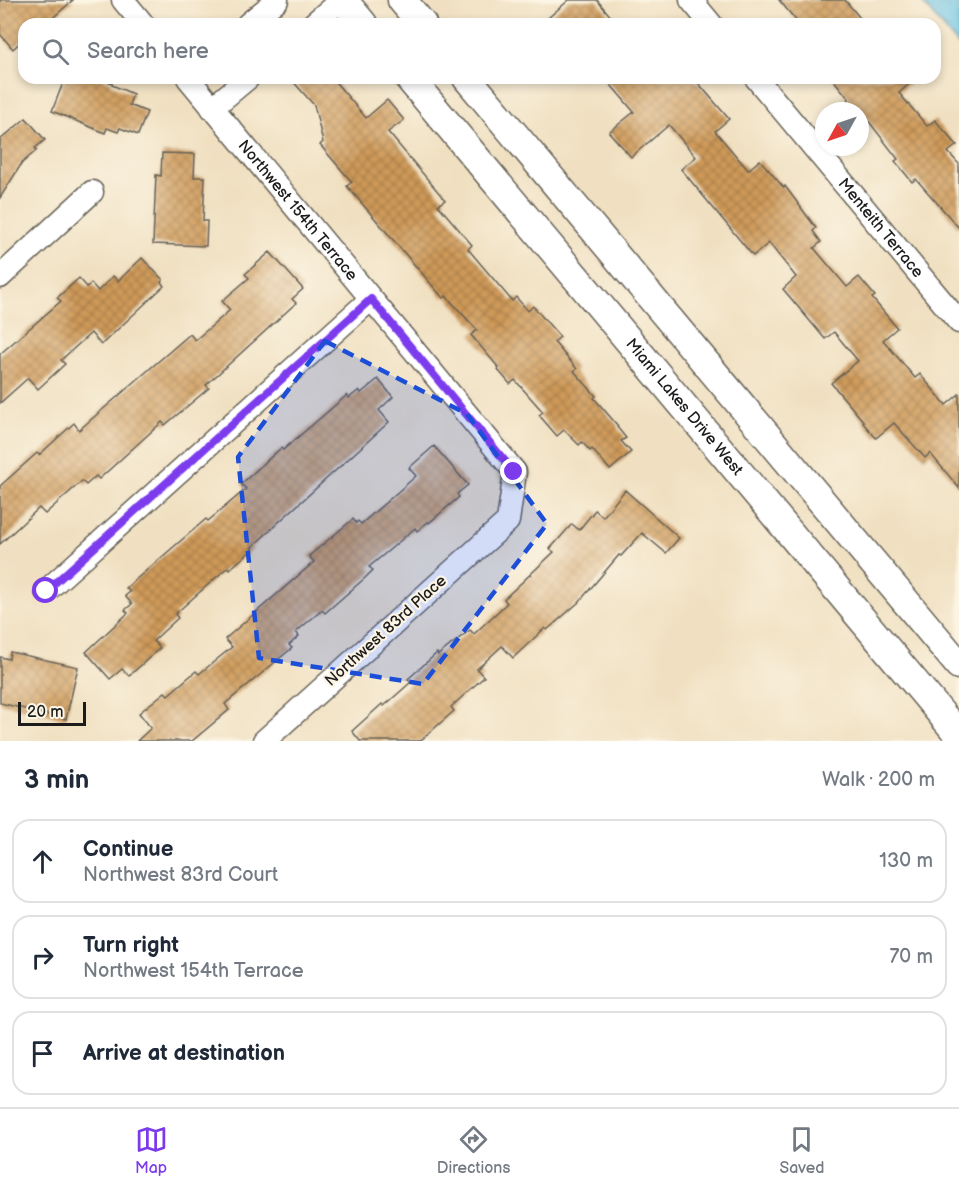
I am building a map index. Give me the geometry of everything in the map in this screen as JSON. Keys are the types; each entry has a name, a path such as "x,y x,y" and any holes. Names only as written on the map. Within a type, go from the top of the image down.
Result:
{"main road":[{"path":"342,0 358,18"},
{"path":"402,0 417,18"},
{"name":"Miami Lakes Drive West","path":"414,84 959,735"},
{"path":"472,84 959,664"}],"street":[{"path":"123,0 138,18"},
{"path":"255,18 277,0"},
{"path":"320,18 342,0"},
{"path":"691,0 706,18"},
{"name":"Northwest 154th Terrace","path":"193,84 514,472 508,521"},
{"path":"212,108 241,84"},
{"name":"Menteith Terrace","path":"761,84 959,322"},
{"path":"0,277 92,192"},
{"path":"46,591 371,299"},
{"name":"Northwest 83rd Place","path":"264,741 508,521"}],"highlighted area":[{"path":"325,341 467,414 547,524 423,684 259,658 238,457"}],"water":[{"path":"920,0 959,0 959,46 941,25 941,18 935,18"}],"building":[{"path":"0,0 73,0 53,18 18,18 18,44 13,49 0,34"},
{"path":"569,0 597,0 612,18 548,18"},
{"path":"779,0 845,0 860,18 794,18"},
{"path":"63,84 112,84 133,94 129,105 147,112 138,135 120,128 118,132 107,128 105,133 52,111"},
{"path":"295,84 337,84 366,118 387,100 404,120 388,132 445,200 438,205 472,245 468,249 512,301 516,297 528,311 533,306 560,337 554,342 577,369 574,371 596,396 594,398 618,426 626,438 621,441 631,452 610,470 592,449 590,451 582,442 579,445 564,430 557,436 539,415 543,412 515,380 510,384 471,335 477,330 446,296 443,298 347,186 352,182 320,145 323,142 314,105"},
{"path":"610,84 699,84 729,119 715,131 748,170 760,160 784,188 785,186 816,228 813,231 821,242 814,248 847,287 859,277 875,296 872,298 897,328 883,340 915,378 920,374 946,405 959,394 959,488 930,453 925,458 894,423 876,438 831,383 858,361 834,332 825,339 783,289 796,277 769,243 753,256 681,169 696,157 669,125 631,157 609,132 634,112"},
{"path":"837,84 909,84 899,93 927,126 935,120 957,145 948,152 959,164 959,228 916,179 912,182 895,161 898,159 869,122 869,102 845,102 849,99"},
{"path":"26,118 45,140 22,163 0,198 0,140"},
{"path":"162,153 195,154 194,177 205,177 203,221 207,221 206,246 153,244 156,175 161,176"},
{"path":"270,252 303,289 292,299 296,303 206,385 209,388 165,425 162,422 99,479 96,476 86,485 82,481 45,514 39,508 0,544 0,486 74,423 79,430 190,334 195,340 213,325 230,310 222,301 249,278 245,274"},
{"path":"142,258 163,280 161,282 164,286 101,345 91,333 61,360 65,364 38,389 28,378 0,403 0,354 61,301 57,298 79,278 87,287 91,283 98,291 113,276 118,281"},
{"path":"378,379 393,397 379,410 389,422 251,548 253,549 230,569 228,567 175,614 178,618 153,641 160,648 129,676 122,669 110,679 86,652 128,613 125,610 132,604 125,596 130,592 126,588 206,519 208,521 246,489 241,484 281,448 283,450 347,395 349,398 359,390 361,393"},
{"path":"434,446 468,485 457,494 459,497 429,523 417,531 415,528 369,567 373,570 325,613 322,610 296,632 299,636 289,645 292,648 225,704 229,710 192,741 137,741 151,728 139,713 165,692 168,695 196,671 199,674 232,647 225,639 314,562 309,556 353,519 356,523 358,521 361,524 416,476 409,468"},
{"path":"625,490 679,538 666,553 642,533 621,556 619,555 579,602 547,630 545,628 513,658 502,646 477,669 484,677 451,707 454,711 420,741 360,741 352,731 411,682 408,679 437,653 438,655 470,630 474,634 507,603 504,599 554,552 550,549 572,524 579,530 595,510 603,517"},
{"path":"10,652 78,667 66,719 0,703 0,657 9,659"}],"route":[{"path":"46,591 371,299 514,472"}]}
